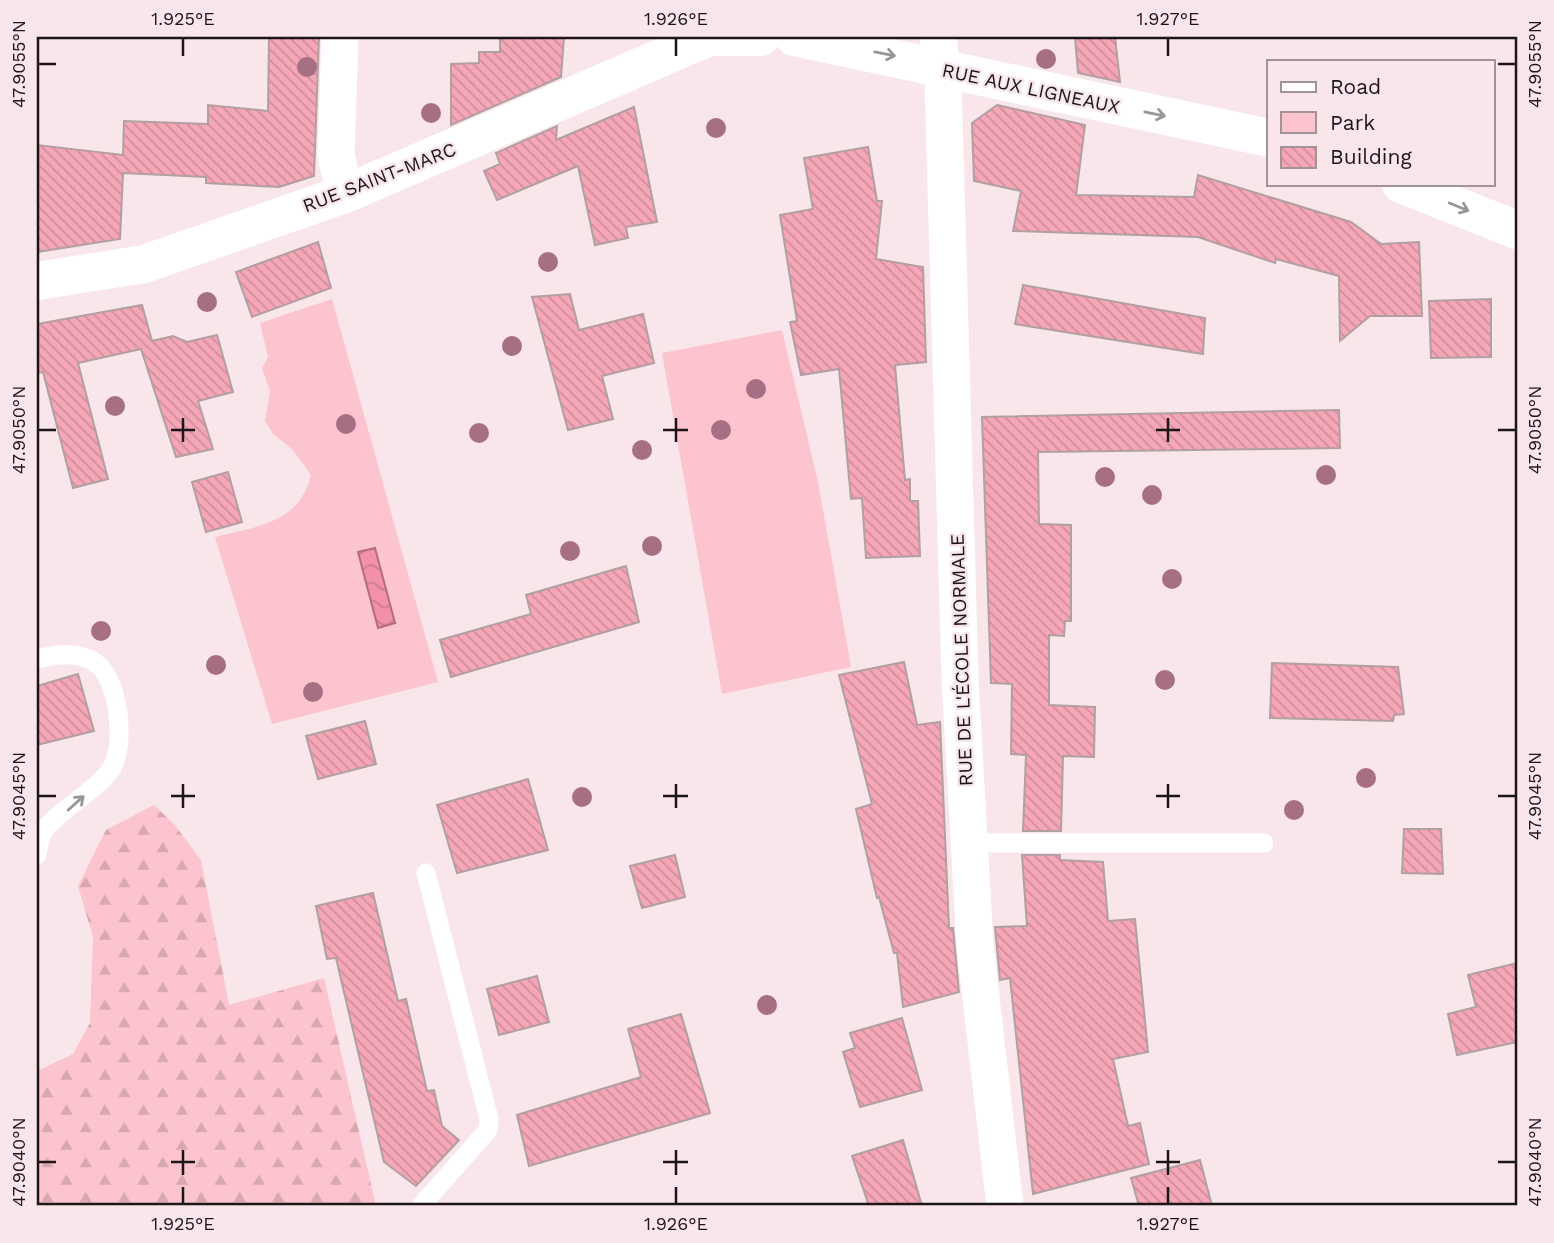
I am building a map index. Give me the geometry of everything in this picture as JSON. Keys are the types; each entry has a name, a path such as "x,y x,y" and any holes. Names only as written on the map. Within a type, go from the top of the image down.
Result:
{"street":[{"path":"340,37 336,156 345,194"},
{"path":"709,37 761,37"},
{"name":"RUE SAINT-MARC","path":"37,281 144,264 345,194 709,37"},
{"name":"RUE AUX LIGNEAUX","path":"794,37 903,58 940,53 1267,137"},
{"name":"RUE DE L'ÉCOLE NORMALE","path":"940,53 960,665 969,843 975,946 1005,1206"},
{"path":"1406,186 1517,230"}],"lane":[{"path":"37,659 60,653 82,656 102,669 117,705 120,745 110,771 42,833 37,855"},
{"path":"969,843 1264,843"},
{"path":"421,1206 488,1130 489,1119 426,873"}],"green space":[{"path":"332,299 438,682 272,724 215,537 274,520 297,504 305,491 311,475 292,449 273,434 265,421 270,391 262,368 268,357 260,323"},
{"path":"782,330 818,482 851,667 722,694 662,353"},
{"path":"154,805 174,824 201,860 229,1005 324,978 376,1206 37,1206 37,1071 73,1054 90,1023 93,937 78,886 106,830"}],"water":[{"path":"375,548 395,623 378,628 358,552"}],"building":[{"path":"269,37 319,37 314,176 279,187 206,183 206,177 123,173 120,239 37,252 37,145 123,155 124,121 208,124 208,105 268,111"},
{"path":"500,37 564,37 561,77 451,125 451,64 479,63 479,52 500,52"},
{"path":"1075,37 1115,37 1120,82 1078,73"},
{"path":"997,105 1085,125 1076,195 1194,197 1198,175 1351,222 1381,244 1419,242 1422,316 1370,316 1340,341 1339,276 1276,259 1275,263 1198,237 1013,231 1021,191 974,181 972,123"},
{"path":"634,107 657,222 626,227 628,238 595,245 578,166 497,200 484,171 500,164 496,153 557,126 556,140"},
{"path":"868,147 877,201 882,201 876,259 923,267 926,362 895,365 905,480 910,479 910,501 918,501 920,556 866,558 862,498 851,499 839,369 801,375 790,322 797,321 780,215 813,209 804,158"},
{"path":"318,242 331,288 252,317 236,272"},
{"path":"1023,285 1205,318 1203,354 1015,324"},
{"path":"570,294 579,330 643,314 654,363 602,376 613,419 568,430 532,297"},
{"path":"1491,299 1491,357 1431,358 1429,301"},
{"path":"142,305 152,341 173,336 187,342 217,335 233,392 198,401 213,449 176,457 141,349 78,363 108,479 73,488 43,372 37,373 37,324"},
{"path":"1339,410 1340,448 1038,452 1039,524 1071,525 1071,621 1065,621 1064,636 1049,635 1049,705 1095,707 1094,757 1063,756 1061,831 1023,831 1026,755 1011,754 1012,684 991,683 982,417"},
{"path":"228,472 242,522 206,532 192,482"},
{"path":"626,566 639,622 451,677 440,640 531,614 526,595"},
{"path":"904,662 917,725 940,722 949,928 953,928 959,992 903,1007 897,953 894,953 879,897 877,898 856,809 872,804 839,675"},
{"path":"1272,663 1398,667 1404,714 1394,715 1393,721 1270,718"},
{"path":"78,674 94,731 37,745 37,686"},
{"path":"365,721 376,764 318,779 306,736"},
{"path":"528,779 548,850 457,873 437,805"},
{"path":"1404,829 1441,829 1443,874 1402,873"},
{"path":"675,855 685,897 642,908 630,866"},
{"path":"1022,855 1060,855 1060,860 1103,862 1108,921 1135,919 1148,1052 1113,1059 1128,1126 1140,1123 1149,1164 1033,1194 1010,978 1000,980 995,927 1027,926"},
{"path":"373,893 398,1001 406,999 427,1091 434,1090 442,1126 459,1140 416,1186 384,1162 336,958 327,959 316,906"},
{"path":"1517,963 1517,1042 1457,1055 1448,1014 1476,1007 1468,975"},
{"path":"537,976 549,1022 499,1035 487,989"},
{"path":"681,1014 710,1113 529,1166 517,1115 641,1077 628,1029"},
{"path":"902,1018 922,1090 860,1107 843,1052 855,1048 850,1033"},
{"path":"903,1140 922,1206 869,1206 852,1156"},
{"path":"1200,1160 1212,1206 1139,1206 1131,1178"}]}
